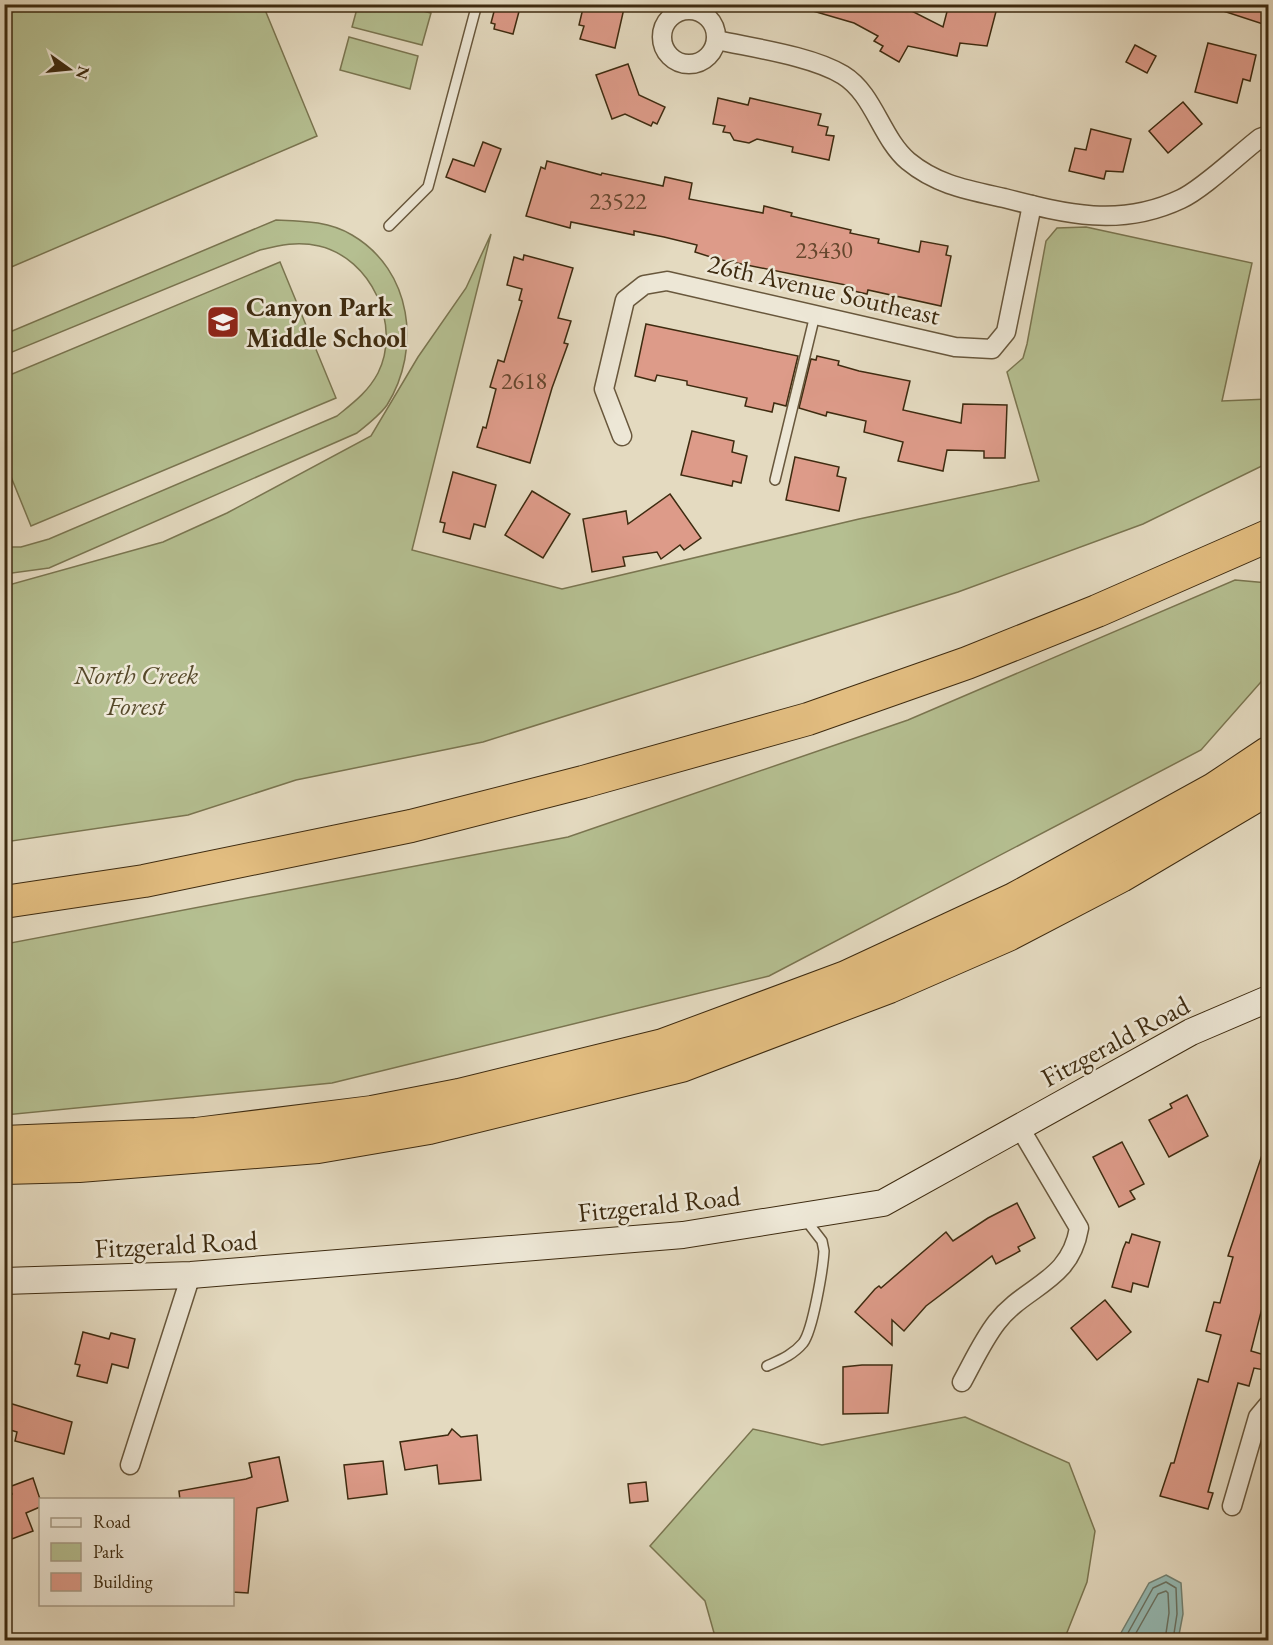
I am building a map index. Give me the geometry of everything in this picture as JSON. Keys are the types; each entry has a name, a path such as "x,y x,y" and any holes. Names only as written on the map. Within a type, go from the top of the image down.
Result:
{"highway":[{"path":"4,902 102,888 287,854 583,782 808,720 968,663 1097,611 1269,536"},
{"path":"4,1142 196,1134 372,1112 459,1095 663,1045 846,977 1014,899 1203,795 1269,753"},
{"path":"4,918 147,897 442,835 620,788 668,757"},
{"path":"4,1168 79,1166 318,1147 429,1128 681,1066 889,987 1008,935 1121,876 1269,789"},
{"path":"79,1166 108,1139"}],"street":[{"path":"717,40 822,65 845,76 862,94 900,154 925,176 949,185 1032,205 1096,217 1132,216 1182,198 1260,138 1269,135"},
{"name":"26th Avenue Southeast","path":"622,436 604,389 625,300 644,285 667,281 955,347 992,349 1006,332 1032,205"},
{"name":"Fitzgerald Road","path":"4,1281 191,1275 683,1234 883,1203 1191,1032 1269,999"},
{"path":"962,1382 998,1321 1069,1261 1076,1244 1079,1228 1020,1128"},
{"path":"130,1465 191,1275"},
{"path":"1232,1506 1258,1418 1269,1405"}],"lane":[{"path":"389,226 428,187 475,5"},
{"path":"775,480 815,315"},
{"path":"767,1366 782,1360 802,1343 810,1322 824,1251 822,1241 804,1217"}],"green space":[{"path":"33,4 263,5 317,136 9,268 4,257 5,15"},
{"path":"358,5 399,5 431,13 422,45 352,27"},
{"path":"349,37 418,56 410,89 340,70"},
{"path":"276,220 316,223 343,230 372,250 388,268 399,289 405,312 407,336 405,360 398,383 387,405 357,433 49,568 5,574 5,547 21,547 49,539 337,416 370,386 378,373 384,354 386,335 384,315 377,296 367,279 354,264 337,253 319,246 304,244 282,245 260,250 5,355 5,334"},
{"name":"North Creek Forest","path":"1086,227 1252,263 1222,401 1268,399 1268,463 1143,524 958,592 483,742 296,780 188,815 5,842 5,586 163,542 227,513 371,436 418,357 466,288 491,234 412,550 562,589 859,519 1039,481 1007,372 1023,358 1046,241 1057,228"},
{"path":"280,262 336,398 31,526 5,462 5,377"},
{"path":"1235,580 1268,583 1268,674 1201,750 769,976 332,1083 5,1115 5,944 568,837 908,720"},
{"path":"965,1417 1069,1463 1095,1531 1087,1582 1064,1640 716,1640 705,1601 650,1546 753,1429 822,1445"}],"water":[{"path":"1166,1575 1181,1583 1183,1614 1178,1640 1117,1640 1149,1583"}],"building":[{"path":"496,4 521,4 513,34 494,29 495,24 491,23"},
{"path":"584,4 625,4 615,48 580,39 584,26 579,25"},
{"path":"807,4 898,4 943,27 949,4 998,4 987,46 960,43 957,56 908,46 899,62 880,51 883,46 874,41 878,36 854,23 806,9"},
{"path":"1215,4 1269,4 1269,26 1214,8"},
{"path":"1208,43 1256,55 1250,81 1243,79 1237,103 1195,92"},
{"path":"1135,45 1156,56 1147,73 1126,62"},
{"path":"628,64 639,95 665,107 657,124 653,122 651,126 625,114 612,119 596,75"},
{"path":"718,98 748,105 750,98 821,114 818,125 828,127 826,135 834,136 829,160 792,152 793,147 757,139 749,143 734,140 730,133 723,132 725,126 713,124"},
{"path":"1183,102 1202,124 1168,153 1149,131"},
{"path":"1091,129 1131,139 1123,172 1106,171 1104,179 1069,171 1075,148 1086,150"},
{"path":"483,142 501,149 485,192 446,177 453,159 474,166"},
{"path":"547,161 601,175 602,173 663,186 665,177 692,183 689,199 763,213 764,206 792,213 791,216 851,230 850,233 879,239 878,243 919,252 921,241 948,246 946,255 951,256 941,306 868,290 867,294 845,289 846,285 717,259 695,252 697,245 664,237 634,231 634,235 571,222 570,228 526,216 541,167 545,169"},
{"path":"524,255 573,268 558,318 571,321 564,343 568,344 552,388 530,463 477,447 483,427 486,428 496,389 490,387 498,360 504,362 522,301 519,300 522,289 507,285 514,257 523,260"},
{"path":"646,324 798,356 786,406 774,403 772,412 745,406 747,398 687,385 687,381 657,375 655,381 635,376"},
{"path":"817,356 839,361 838,365 859,371 910,381 903,410 961,423 963,404 1007,405 1005,458 984,458 984,451 947,450 943,471 898,461 903,442 864,432 866,421 827,412 826,416 799,408 811,359 816,360"},
{"path":"692,431 734,441 732,452 747,456 741,483 733,481 732,486 681,475"},
{"path":"795,457 839,467 837,476 846,478 839,511 786,500"},
{"path":"453,472 496,485 485,527 474,524 470,539 443,532 445,523 440,522"},
{"path":"532,491 570,514 543,558 505,535"},
{"path":"670,494 701,538 684,550 680,545 661,559 657,552 623,557 625,566 592,572 583,519 626,511 628,524"},
{"path":"1187,1095 1208,1136 1169,1157 1149,1120 1172,1108 1170,1104"},
{"path":"1122,1142 1144,1184 1130,1191 1135,1199 1119,1207 1093,1157"},
{"path":"1264,1149 1269,1150 1269,1281 1251,1351 1268,1356 1264,1370 1254,1368 1249,1386 1238,1383 1208,1492 1213,1493 1208,1509 1160,1496 1171,1463 1174,1463 1198,1379 1208,1382 1221,1335 1206,1331 1214,1302 1220,1303 1233,1257 1228,1256"},
{"path":"1017,1203 1035,1238 1018,1247 1020,1251 996,1264 992,1256 926,1306 904,1331 892,1320 892,1345 855,1312 875,1289 879,1286 881,1288 946,1232 953,1241 988,1218"},
{"path":"1132,1234 1160,1242 1148,1287 1133,1283 1131,1292 1112,1287 1123,1249 1126,1242 1129,1243"},
{"path":"1105,1300 1131,1332 1097,1360 1071,1328"},
{"path":"83,1332 109,1339 111,1333 135,1339 128,1368 112,1364 107,1383 77,1376 80,1365 75,1364"},
{"path":"892,1365 888,1413 843,1414 843,1367"},
{"path":"9,1403 72,1422 64,1454 15,1441 17,1432 4,1428"},
{"path":"452,1429 461,1437 477,1435 481,1480 439,1484 437,1465 405,1470 400,1442 448,1435"},
{"path":"279,1457 288,1501 257,1508 248,1593 234,1592 234,1498 180,1498 179,1491 252,1477 249,1463"},
{"path":"383,1461 387,1494 348,1499 344,1465"},
{"path":"33,1478 40,1498 39,1507 26,1513 33,1531 4,1542 4,1496 12,1494 9,1487"},
{"path":"646,1482 648,1501 630,1503 628,1484"}],"place":[{"name":"Canyon Park Middle School","path":"223,322"}]}
